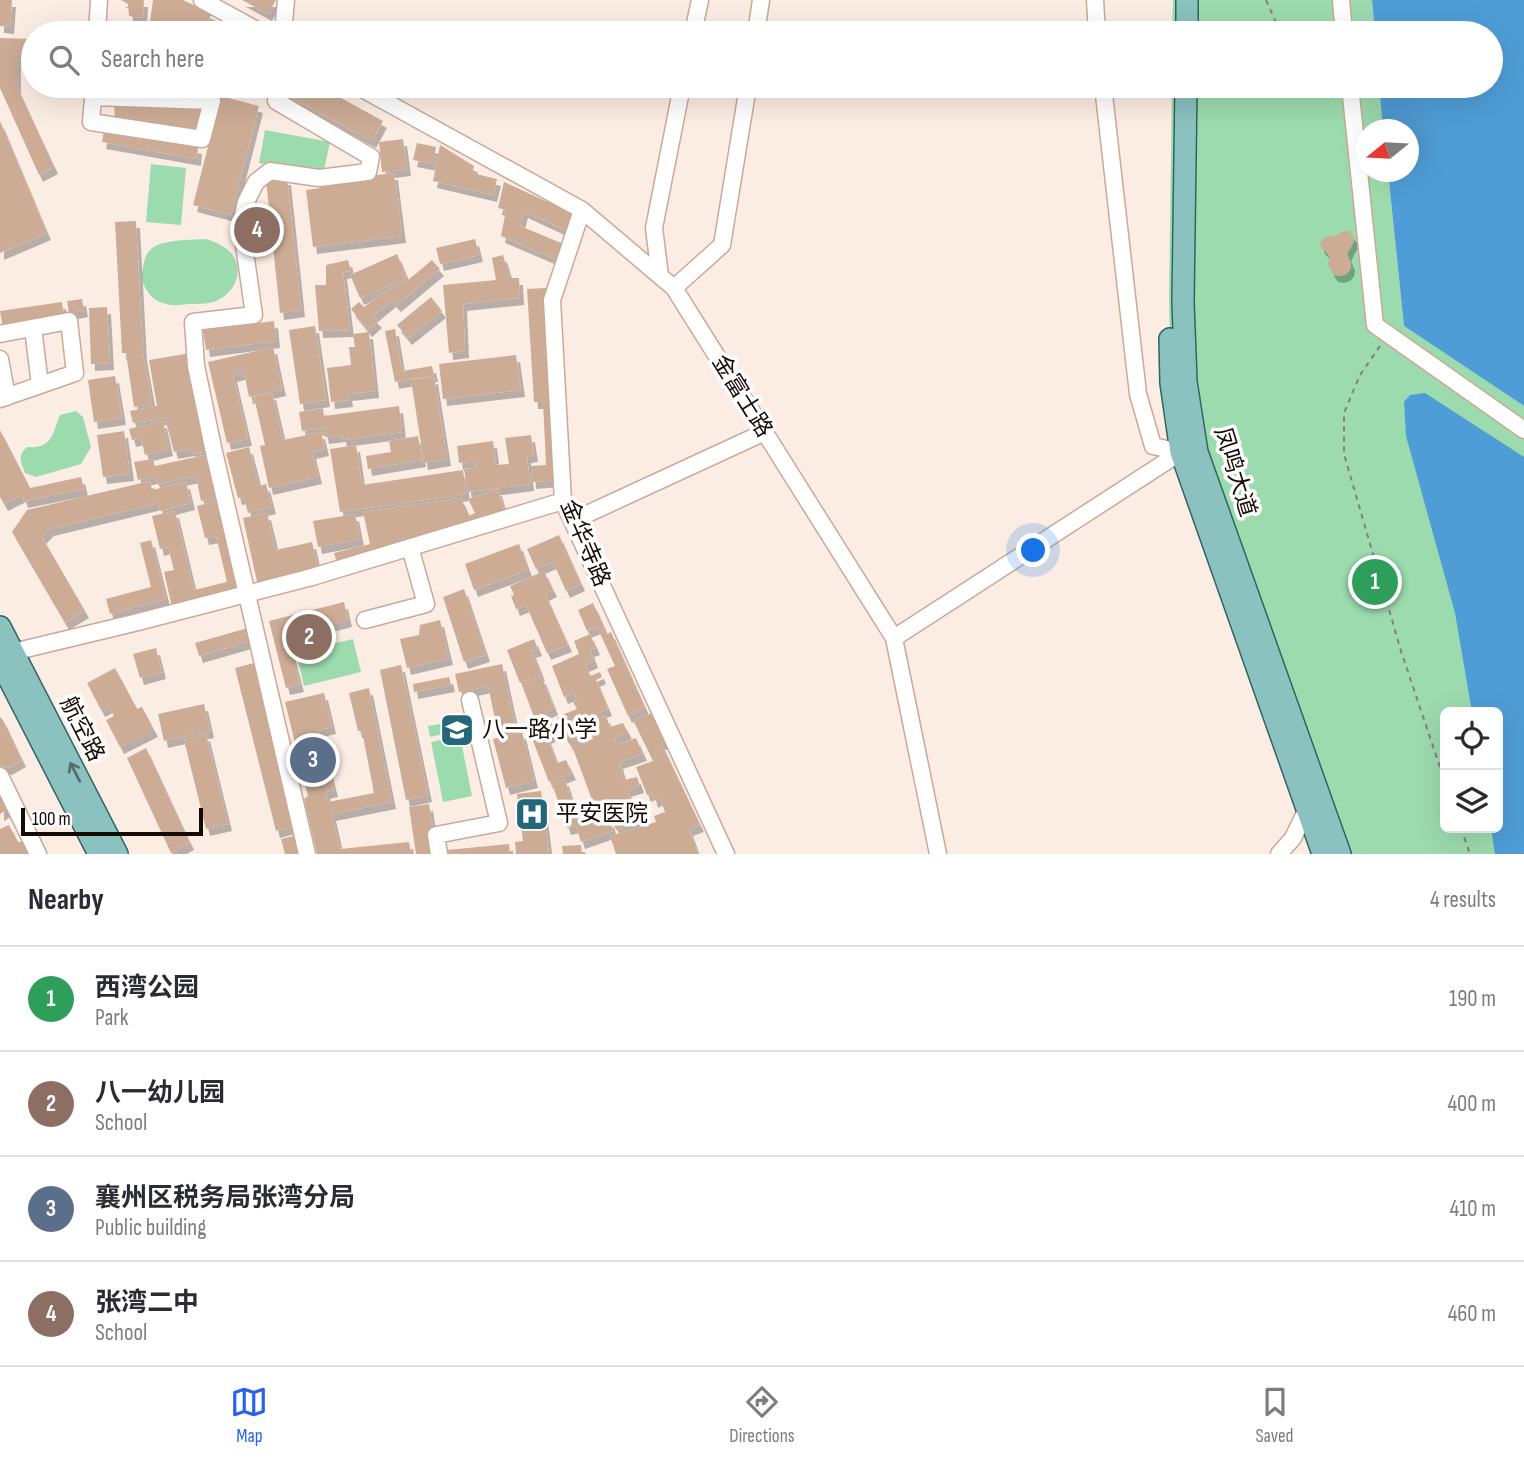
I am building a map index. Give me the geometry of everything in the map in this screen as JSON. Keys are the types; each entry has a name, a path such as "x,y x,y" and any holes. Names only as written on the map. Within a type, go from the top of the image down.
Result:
{"main road":[{"path":"1172,21 1173,0"},
{"path":"1186,21 1187,0"},
{"name":"凤鸣大道","path":"1172,98 1169,299 1171,383 1181,452 1323,854"},
{"name":"凤鸣大道","path":"1186,98 1183,302 1186,382 1197,452 1340,854"},
{"name":"航空路","path":"0,627 6,657 99,854"},
{"name":"航空路","path":"6,657 117,854"}],"street":[{"path":"98,21 99,0"},
{"path":"202,0 240,21"},
{"path":"284,21 286,0"},
{"path":"696,21 700,0"},
{"path":"758,21 761,0"},
{"path":"1095,0 1096,21"},
{"path":"1341,0 1343,21"},
{"path":"93,98 92,122 202,139 212,101 176,98"},
{"path":"277,98 276,101 371,157 368,172 319,178 270,171 256,182 246,202 241,224 254,315 193,322 196,366 214,452 307,854"},
{"name":"金富士路","path":"379,98 583,210 674,288 894,638 938,854"},
{"path":"660,276 654,228 680,98"},
{"path":"674,288 722,245 746,98"},
{"path":"1104,98 1138,394 1153,446 1181,452"},
{"path":"1351,98 1375,326 1524,430"},
{"name":"金华寺路","path":"583,210 552,300 564,501 726,854"},
{"path":"0,334 69,321 75,373 4,398 0,359"},
{"path":"33,328 40,385"},
{"path":"572,521 765,432"},
{"path":"894,638 1181,452"},
{"path":"6,657 312,577 564,501"},
{"path":"365,620 426,604 410,547"},
{"path":"439,854 436,835 499,823 470,700"},
{"path":"0,776 38,854"},
{"path":"1279,854 1293,838 1307,809"}],"path":[{"path":"1266,0 1275,21"},
{"path":"1388,334 1360,375 1344,413 1344,454 1401,651 1441,770"},
{"path":"1463,833 1470,854"}],"green space":[{"path":"1173,0 1372,0 1374,21 1172,21"},
{"path":"1172,98 1380,98 1382,119 1356,119 1356,182 1389,182 1404,326 1524,406 1524,854 1323,854 1171,383 1169,299"},
{"path":"265,130 330,142 323,175 259,163"},
{"path":"151,164 186,168 181,225 146,222"},
{"path":"207,239 229,251 237,263 237,277 227,294 210,303 178,305 162,303 152,296 142,279 145,258 150,250 169,242"},
{"path":"76,411 83,417 91,447 81,464 36,477 25,473 21,459 24,450 46,443 53,434 60,415"},
{"path":"353,639 361,672 304,686 296,652"},
{"path":"456,721 458,731 430,737 428,726"},
{"path":"460,736 472,796 443,802 431,742"}],"water":[{"path":"1372,0 1524,0 1524,406 1404,326 1389,182 1419,182 1419,119 1382,119 1380,98 1503,98 1503,21 1374,21"},
{"path":"1425,393 1524,457 1524,854 1495,854 1492,833 1503,833 1503,707 1471,707 1455,613 1406,436 1404,402 1410,395"}],"building":[{"path":"0,0 12,0 10,27 0,26"},
{"path":"121,0 144,0 143,18 129,16 128,4"},
{"path":"153,0 183,0 212,14 208,21 150,21"},
{"path":"242,0 276,0 268,14"},
{"path":"0,38 21,39 21,56 17,56 17,87 54,167 39,175 0,88"},
{"path":"220,98 259,106 231,215 193,205"},
{"path":"292,98 341,98 383,121 372,141"},
{"path":"114,103 201,104 201,127 158,127 158,121 115,120"},
{"path":"0,121 47,233 0,253"},
{"path":"104,131 198,147 197,159 102,142"},
{"path":"403,139 407,169 382,172 379,142"},
{"path":"417,143 436,147 433,164 413,160"},
{"path":"440,145 474,166 472,173 497,179 493,195 433,181"},
{"path":"394,173 402,236 313,247 306,190 321,188 320,182"},
{"path":"287,178 301,310 280,313 266,180"},
{"path":"504,182 574,214 569,232 524,211 520,226 566,245 560,261 501,236 506,210 498,208"},
{"path":"136,221 143,354 152,404 134,407 126,353 122,353 115,222"},
{"path":"1349,231 1354,241 1347,254 1350,270 1340,276 1334,275 1330,269 1330,258 1320,244 1325,237"},
{"path":"475,239 479,255 440,264 436,248"},
{"path":"397,254 407,278 360,298 350,275"},
{"path":"503,255 510,278 519,278 520,298 463,304 465,351 449,353 443,285 496,280 492,258"},
{"path":"348,260 351,271 343,272 350,330 319,331 315,285 326,285 326,265"},
{"path":"432,260 440,269 397,305 392,300 373,316 378,321 368,330 351,309 359,302 364,307 384,292 407,281"},
{"path":"546,288 557,480 532,482 531,466 546,465 543,402 534,402 527,289"},
{"path":"431,297 442,311 408,338 397,325"},
{"path":"82,299 84,310 69,313 67,301"},
{"path":"62,302 64,318 3,328 0,311"},
{"path":"107,307 110,363 91,364 89,308"},
{"path":"274,321 276,341 206,350 203,330"},
{"path":"315,326 326,400 300,404 289,330"},
{"path":"395,329 402,371 432,366 434,375 395,382 385,331"},
{"path":"369,332 375,391 348,394 349,400 331,402 327,368 351,365 349,347 355,347 353,334"},
{"path":"273,347 282,389 249,397 244,372 233,375 248,439 227,443 208,362"},
{"path":"191,353 211,450 193,454 191,449 174,452 165,418 133,423 130,411 157,406 149,360"},
{"path":"516,355 521,390 443,399 439,364"},
{"path":"115,376 122,418 94,422 88,380"},
{"path":"434,377 447,459 424,463 411,380"},
{"path":"272,393 283,440 321,432 325,449 312,452 318,477 269,488 260,446 265,445 254,397"},
{"path":"399,406 402,432 343,440 342,435 325,437 323,428 302,431 299,412 323,408 324,416"},
{"path":"163,421 169,449 145,455 141,438 132,440 129,429"},
{"path":"0,430 30,488 81,477 84,489 24,501 22,495 4,504 0,497"},
{"path":"124,431 130,474 103,477 97,435"},
{"path":"531,435 534,455 527,456 530,484 468,492 464,469 477,468 476,461 459,463 457,446 493,441 496,465 509,464 505,438"},
{"path":"418,436 422,460 368,469 366,456 391,452 389,441"},
{"path":"356,445 362,485 463,470 466,494 340,512 330,449"},
{"path":"249,447 259,486 266,484 272,507 248,513 244,497 238,498 226,453"},
{"path":"205,455 210,476 218,474 222,497 201,501 196,476 158,484 154,477 138,480 134,462 153,459 155,466"},
{"path":"150,481 152,490 186,482 191,503 160,511 158,503 50,529 42,537 85,611 65,623 12,532 27,510"},
{"path":"498,489 505,514 337,563 334,553 370,544 363,512 461,498 469,516 475,513 468,499"},
{"path":"221,500 243,590 172,607 164,572 174,570 168,547 160,549 152,516 175,511 194,590 227,582 216,536 205,538 197,506"},
{"path":"267,513 276,550 312,542 319,572 258,586 243,518"},
{"path":"355,514 360,539 318,547 313,521"},
{"path":"559,535 581,584 566,591 553,562 536,569 527,549"},
{"path":"151,540 166,599 110,614 106,599 151,587 140,543"},
{"path":"519,544 528,570 474,590 465,564"},
{"path":"544,571 553,590 545,594 568,645 547,653 526,605 516,609 510,586"},
{"path":"464,589 486,655 464,662 443,597"},
{"path":"344,602 348,620 287,636 300,685 286,688 269,621"},
{"path":"593,603 607,634 611,632 645,708 628,716 607,669 615,666 597,627 587,631 578,610"},
{"path":"440,620 449,658 407,668 400,639 419,635 420,625"},
{"path":"248,628 251,641 199,656 195,643"},
{"path":"590,634 596,648 590,650 594,661 585,665 590,676 600,672 602,677 596,680 608,709 578,721 584,737 569,744 557,717 577,709 573,702 577,700 574,693 564,697 552,666 579,654 574,641"},
{"path":"534,639 538,649 532,651 541,674 520,683 507,650"},
{"path":"156,648 162,672 140,678 133,654"},
{"path":"262,661 266,678 258,680 295,826 276,831 235,668"},
{"path":"502,664 516,729 498,733 488,686 459,692 455,674"},
{"path":"401,665 428,795 406,800 380,670"},
{"path":"115,668 137,709 142,707 154,730 120,747 106,720 114,716 109,706 101,710 87,683"},
{"path":"449,677 451,685 414,692 413,684"},
{"path":"542,677 554,708 546,712 554,734 547,737 557,763 566,760 572,773 549,782 533,741 536,740 528,719 534,717 522,685"},
{"path":"369,688 392,802 332,814 340,849 409,842 411,854 317,854 304,799 308,796 285,702 324,693 332,727 319,730 334,790 326,792 328,802 374,793 362,731 358,731 349,693"},
{"path":"204,704 210,731 164,741 158,714"},
{"path":"653,713 666,742 661,743 700,825 689,829 698,854 616,854 610,836 656,822 654,816 665,812 660,798 654,801 652,793 647,795 636,767 653,761 633,720"},
{"path":"606,716 610,727 623,723 628,732 615,738 616,745 636,738 643,754 619,762 624,780 637,777 640,786 627,790 638,823 616,830 609,811 598,816 572,746 593,739 588,722"},
{"path":"0,717 22,760 8,768 0,766"},
{"path":"522,732 534,781 506,788 493,739"},
{"path":"206,734 228,824 206,829 184,740"},
{"path":"146,748 190,843 171,853 127,758"},
{"path":"565,779 574,807 583,804 589,822 593,820 594,825 610,820 613,831 581,842 576,826 567,828 552,783"},
{"path":"0,783 12,807 0,814"},
{"path":"541,791 549,854 516,854 515,842 523,841 517,794"},
{"path":"429,804 437,854 416,854 409,807"},
{"path":"9,825 18,842 27,841 35,854 0,854 0,829"},
{"path":"302,834 307,854 285,854 281,839"},
{"path":"509,844 510,854 448,854 447,850"},
{"path":"581,845 582,854 563,854 562,846"}],"place":[{"name":"张湾二中","path":"257,230"},
{"name":"西湾公园","path":"1375,582"},
{"name":"八一幼儿园","path":"309,637"},
{"name":"八一路小学","path":"457,730"},
{"name":"襄州区税务局张湾分局","path":"313,760"},
{"name":"平安医院","path":"532,814"}]}
